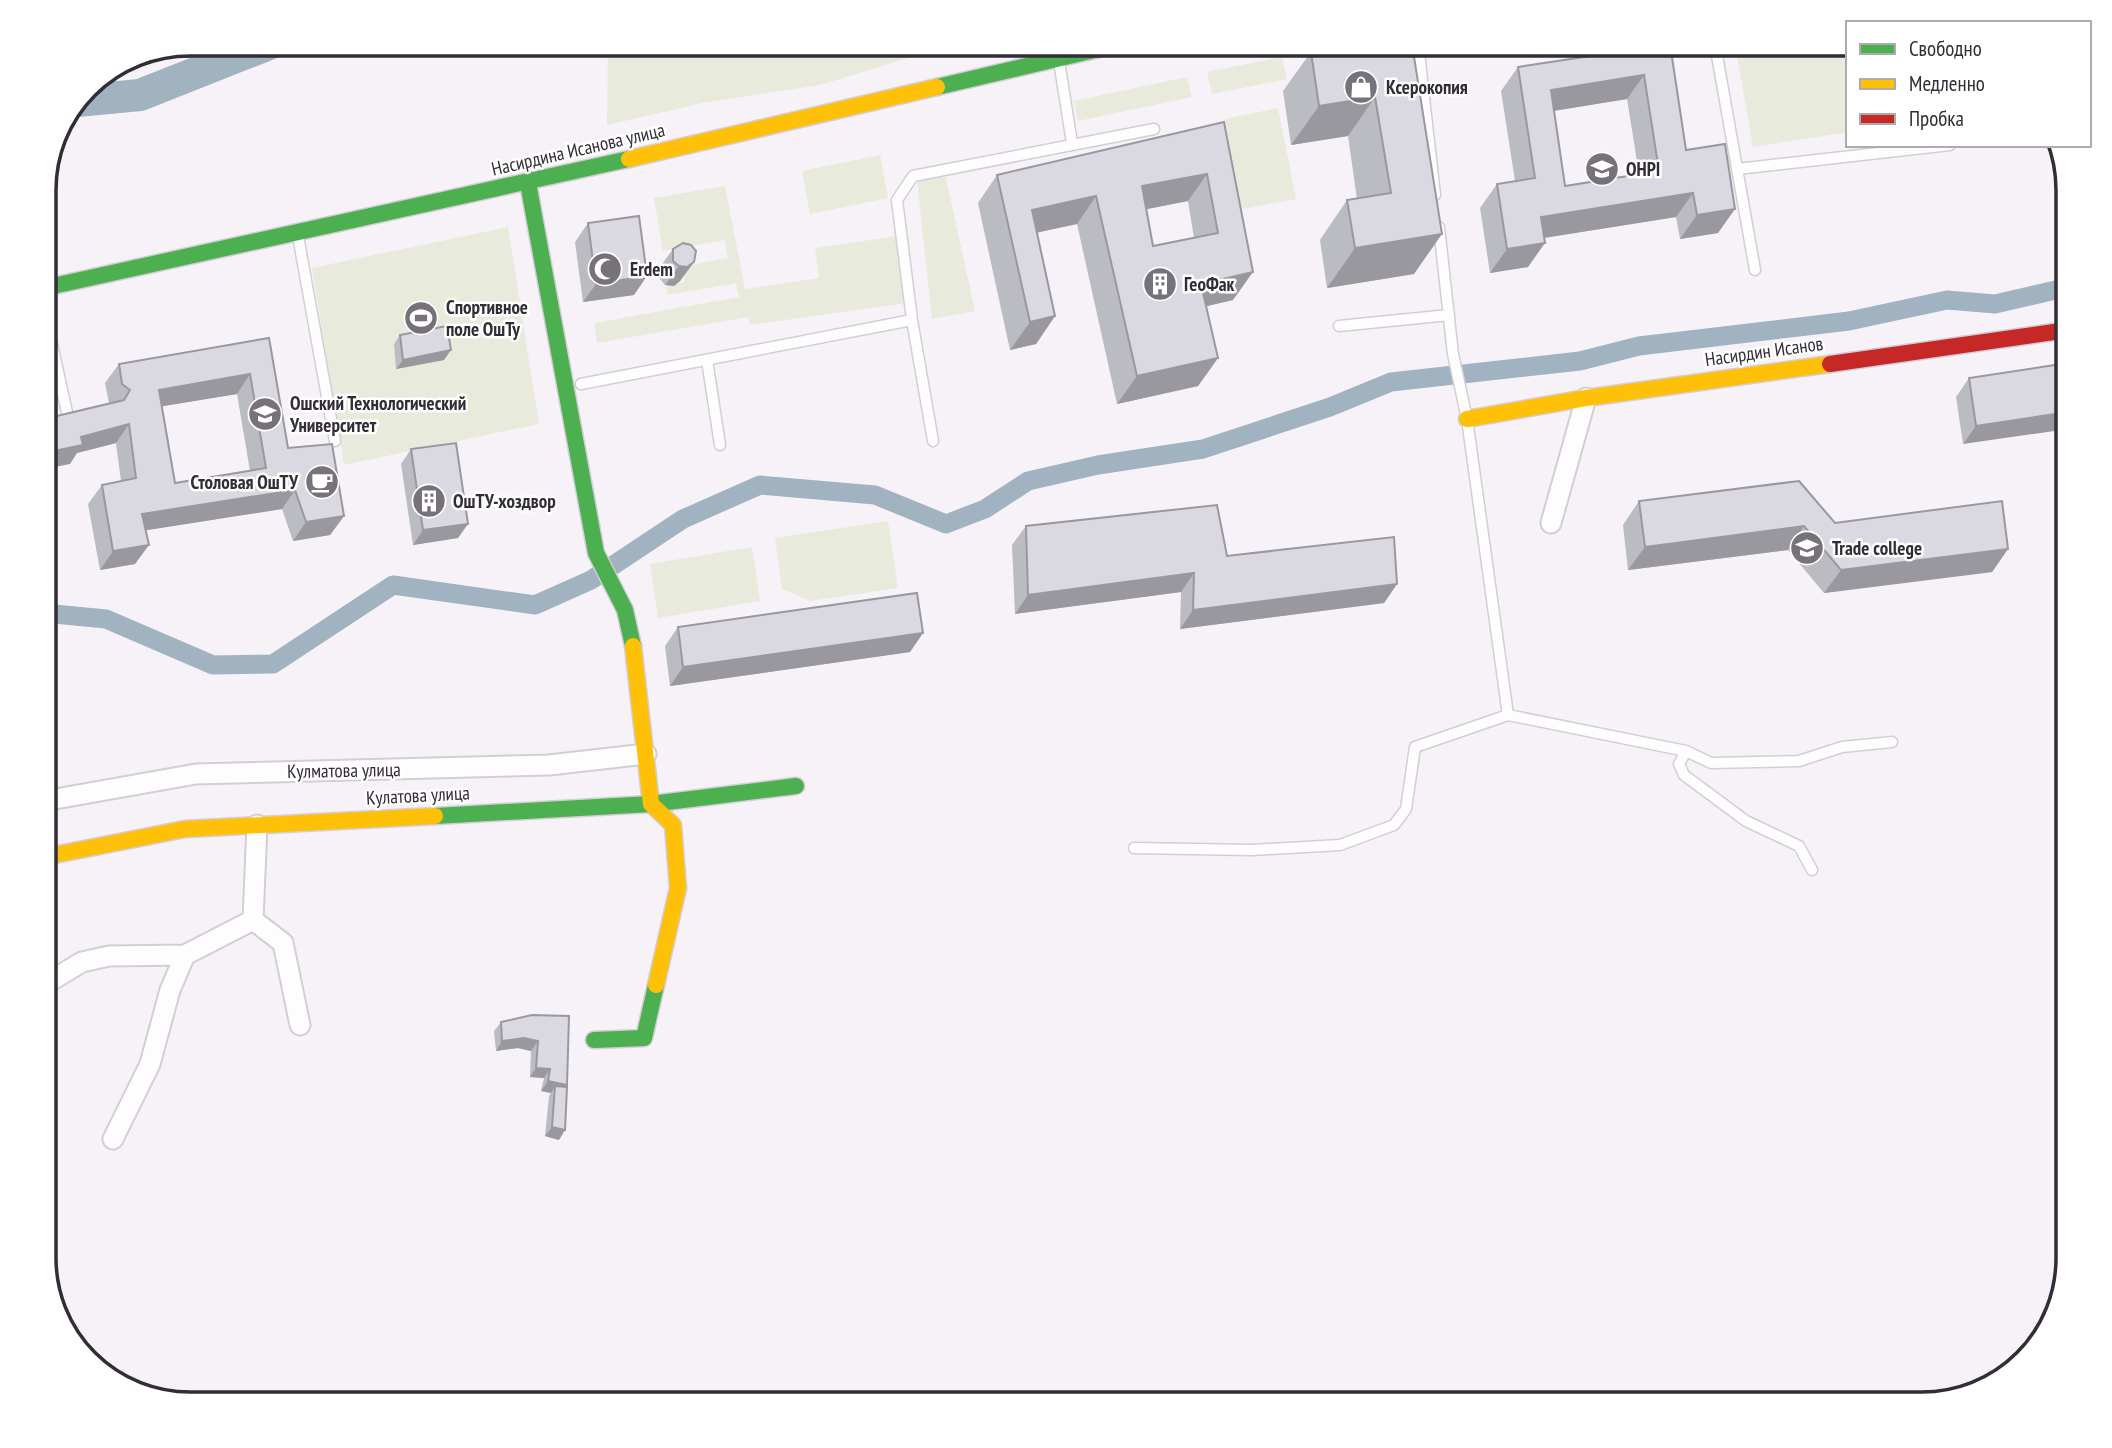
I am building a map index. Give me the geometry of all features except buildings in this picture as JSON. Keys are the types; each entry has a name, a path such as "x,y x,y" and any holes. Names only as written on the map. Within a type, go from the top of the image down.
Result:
{"street":[{"name":"Насирдина Исанова улица","path":"56,285 528,183 1067,56"},
{"path":"528,183 599,562 625,610 643,703 651,804 673,825 678,888 644,1038 594,1040"},
{"name":"Насирдин Исанов","path":"1466,419 1586,398 2056,332"},
{"path":"1551,523 1586,398"},
{"name":"Кулматова улица","path":"56,799 196,774 549,765 646,754"},
{"name":"Кулатова улица","path":"56,855 185,829 651,804 796,786"},
{"path":"253,920 257,825"},
{"path":"56,978 82,962 109,956 185,955 253,920"},
{"path":"253,920 283,943 300,1025"},
{"path":"113,1139 150,1064 170,990 185,955"}],"lane":[{"path":"1419,56 1437,206"},
{"path":"1717,56 1755,270"},
{"path":"1058,58 1072,144"},
{"path":"933,441 912,320 897,200 913,176 1154,130"},
{"path":"1737,169 1901,148"},
{"path":"1438,220 1453,354 1466,419 1508,715"},
{"path":"297,232 335,441"},
{"path":"1339,326 1449,315"},
{"path":"581,384 912,320"},
{"path":"707,360 720,445"},
{"path":"56,362 68,417"},
{"path":"56,420 82,415"},
{"path":"1134,848 1252,850 1340,845 1394,825 1406,809 1415,747 1508,715 1686,751 1712,763 1799,761 1842,747 1892,742"},
{"path":"1686,751 1679,764 1684,775 1745,821 1799,846 1812,870"}],"shaded area":[{"path":"608,56 915,56 820,85 707,102 607,125"},
{"path":"1737,56 1846,56 1846,132 1753,147"},
{"path":"1282,57 1287,79 1212,94 1207,72"},
{"path":"1187,77 1192,97 1078,121 1074,101"},
{"path":"1278,108 1296,199 1242,209 1225,119"},
{"path":"880,155 888,198 810,214 802,171"},
{"path":"945,174 975,311 932,319 917,180"},
{"path":"725,186 745,289 819,278 815,248 898,236 907,303 750,325 748,317 597,343 594,323 739,297 736,283 668,295 666,287 684,282 686,266 728,258 725,240 663,251 654,198"},
{"name":"Спортивное поле ОшТу","path":"508,227 539,424 344,465 312,268"},
{"path":"888,521 898,588 810,601 782,589 775,538"},
{"path":"752,547 760,601 658,618 650,564"}],"waterway":[{"path":"201,56 215,67"},
{"path":"91,100 140,95 239,56"},
{"path":"56,614 106,619 213,665 273,664 393,585 535,605 591,580 683,519 760,485 875,495 946,524 985,509 1028,481 1098,465 1203,449 1330,407 1391,382 1580,361 1639,346 1849,321 1947,300 1995,304 2056,290"}],"traffic: fast":[{"path":"937,87 1069,56"},
{"path":"56,285 629,159"},
{"path":"528,183 596,553 625,610 633,646"},
{"path":"435,816 651,804 796,786"},
{"path":"594,1040 644,1038 656,985"}],"traffic: slow":[{"path":"629,159 937,87"},
{"path":"1467,419 1586,398 1830,364"},
{"path":"633,646 651,804 673,825 678,888 656,985"},
{"path":"56,855 185,829 435,816"}],"traffic: jam":[{"path":"1830,364 2056,332"}],"place":[{"name":"Ксерокопия","path":"1361,87"},
{"name":"OHPI","path":"1602,169"},
{"name":"Erdem","path":"605,269"},
{"name":"ГеоФак","path":"1160,284"},
{"name":"Спортивное поле ОшТу","path":"421,318"},
{"name":"Ошский Технологический Университет","path":"265,414"},
{"name":"Столовая ОшТУ","path":"322,482"},
{"name":"ОшТУ-хоздвор","path":"429,501"},
{"name":"Trade college","path":"1807,548"}]}
